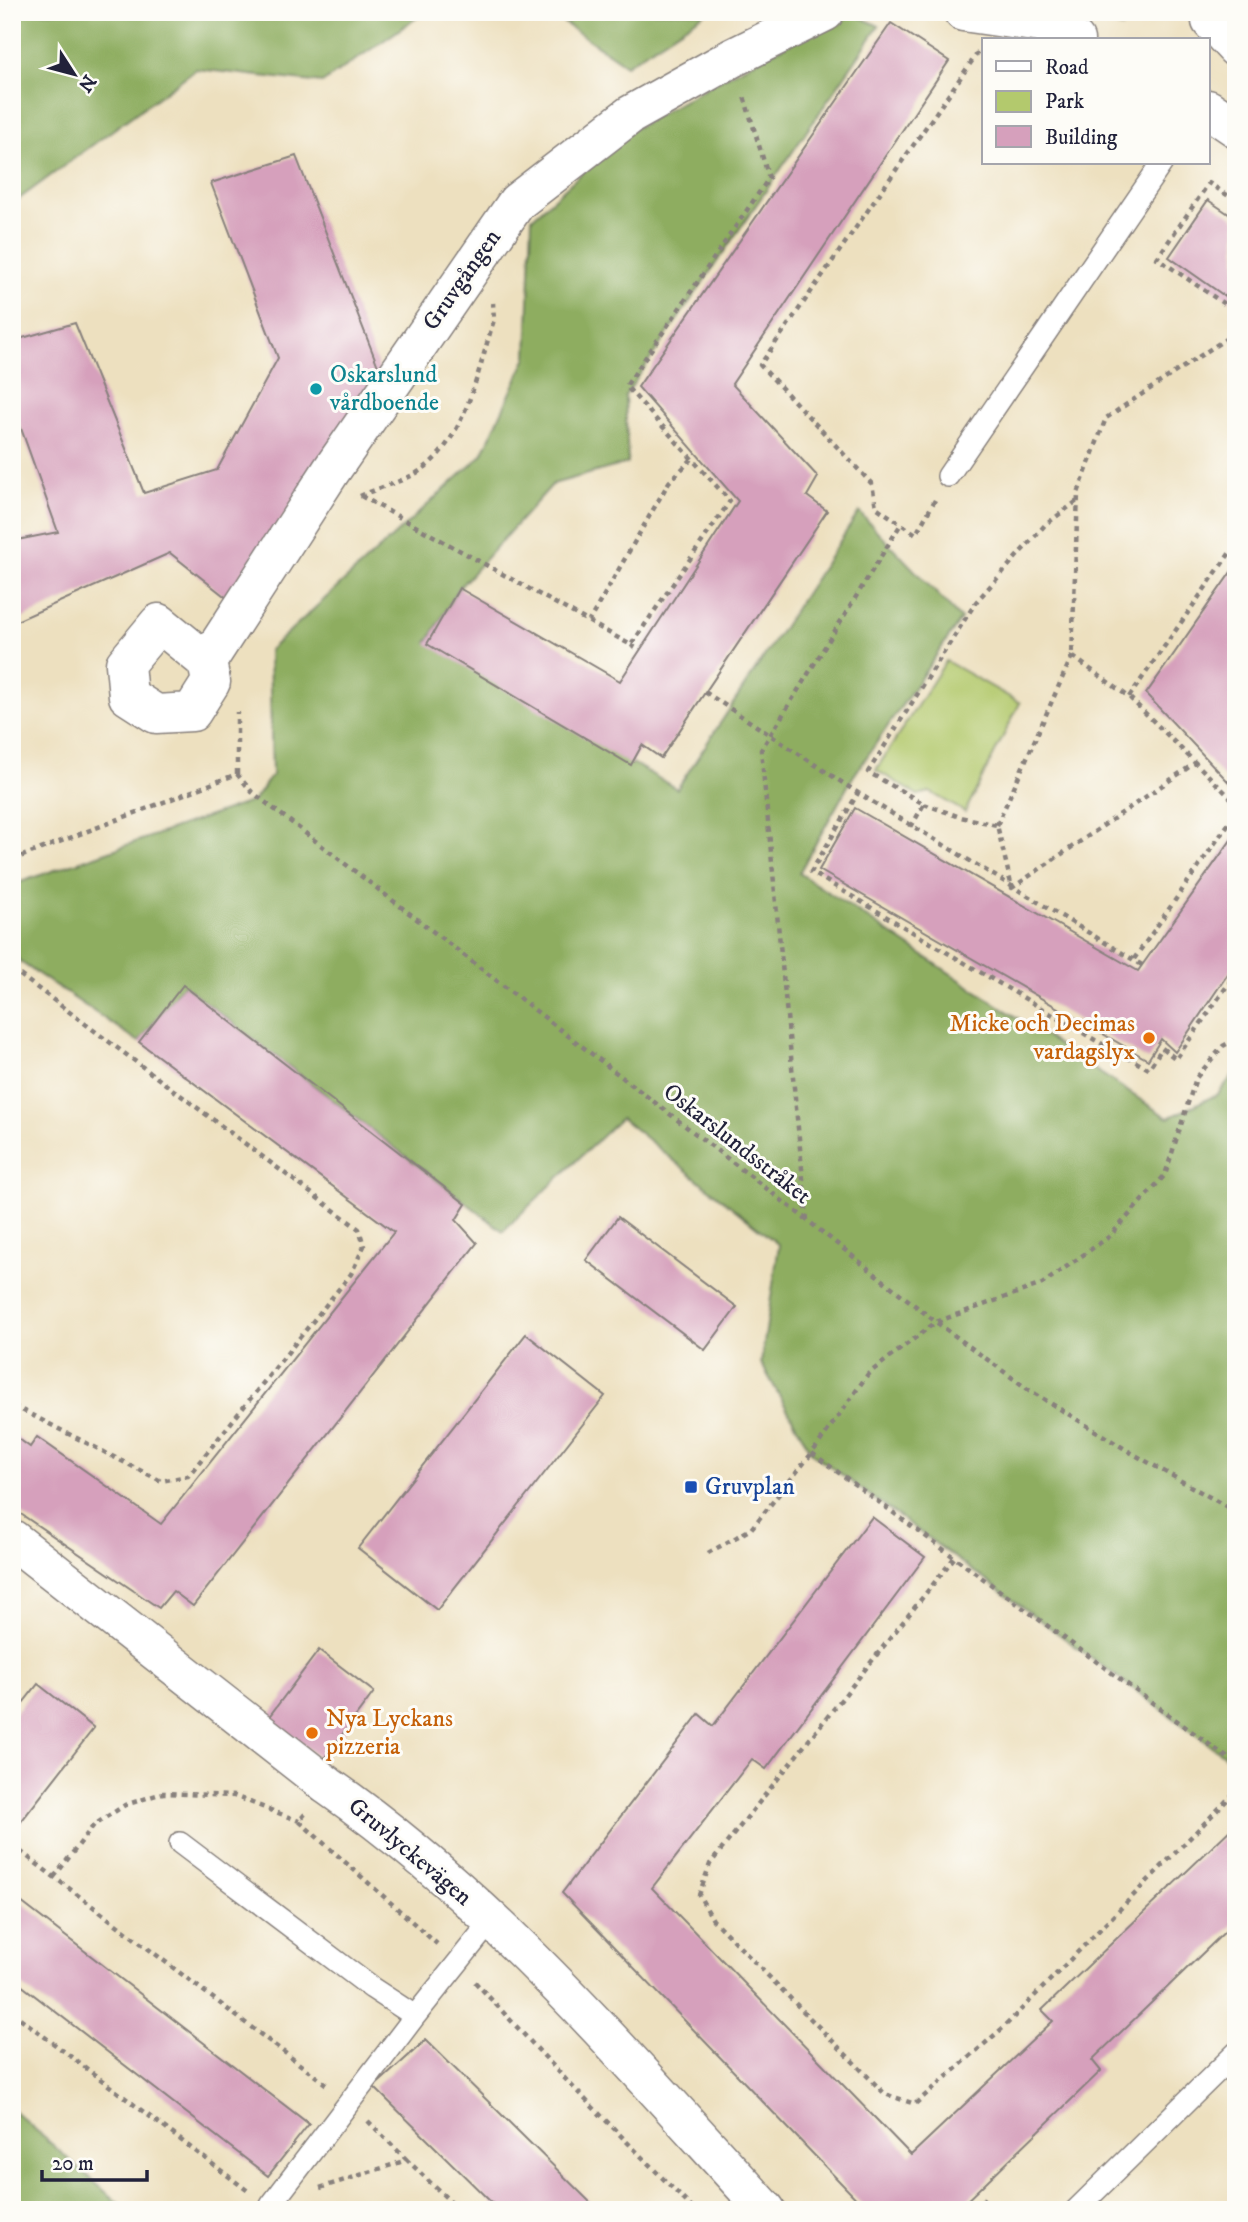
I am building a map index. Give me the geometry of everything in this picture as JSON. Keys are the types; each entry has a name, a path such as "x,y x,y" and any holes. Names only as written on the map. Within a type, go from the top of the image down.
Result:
{"street":[{"name":"Gruvgången","path":"207,662 331,471 476,257 517,202 630,115 732,58 825,12"},
{"path":"963,12 1040,23 1071,38"},
{"path":"1219,12 1211,21 1236,48"},
{"path":"1210,110 1236,128"},
{"name":"Gruvlyckevägen","path":"12,1539 328,1786 365,1811 491,1920 607,2036 766,2210"}],"lane":[{"path":"948,476 1160,164"},
{"path":"180,1843 372,1988 415,2016"},
{"path":"271,2205 491,1920"},
{"path":"1076,2210 1236,2053"}],"path":[{"path":"525,20 527,12"},
{"path":"948,476 916,534 876,507 872,484 760,365 982,48"},
{"path":"631,645 730,501 625,386 769,178 732,58"},
{"path":"1236,201 1209,183 1157,258 1236,312"},
{"path":"353,507 360,496 415,473 442,452 459,428 494,320 492,287 476,257"},
{"path":"1012,888 997,825 1072,656 1077,500 1106,418 1236,332"},
{"path":"589,621 670,482 692,459"},
{"path":"360,496 640,650"},
{"path":"997,825 960,817 924,804 868,772 976,602 1045,525 1077,500"},
{"path":"807,1221 761,750 901,524"},
{"path":"1129,697 1236,544"},
{"path":"1072,656 1129,697 1236,803"},
{"path":"705,692 911,827 1142,965"},
{"path":"12,860 237,774 238,699"},
{"path":"1012,888 1195,763"},
{"name":"Oskarslundsstråket","path":"237,774 252,792 936,1322 1028,1390 1236,1512"},
{"path":"858,793 811,872 1095,1040 1149,1069 1163,1048 1176,1059 1208,1009 1236,974"},
{"path":"911,827 924,804"},
{"path":"1134,960 1236,813"},
{"path":"12,970 359,1229 363,1246 351,1274 188,1476 161,1481 12,1405"},
{"path":"708,1553 751,1529 812,1453 868,1374 936,1322 1042,1284 1110,1236 1165,1175 1196,1078 1223,1046 1236,1039"},
{"path":"812,1453 1236,1764"},
{"path":"954,1558 710,1864 699,1895 713,1920 885,2094 915,2104 1004,2027 1236,1791"},
{"path":"299,1821 328,1786"},
{"path":"54,1877 94,1825 125,1805 163,1793 234,1796 299,1821 457,1963 570,2084 695,2210"},
{"path":"20,1851 349,2102 459,2210"},
{"path":"12,2011 249,2193 271,2205 407,2160"},
{"path":"982,2198 993,2210"}],"green space":[{"path":"12,12 425,12 322,83 196,69 12,204"},
{"path":"548,12 707,12 626,65"},
{"path":"849,12 879,26 625,396 628,463 553,484 459,588 427,643 677,789 859,512 961,619 853,777 799,873 1168,1118 1218,1094 1236,1071 1236,1764 812,1453 761,1363 779,1245 621,1118 503,1231 183,985 139,1042 19,961 12,943 12,885 253,801 272,775 269,650 482,455 527,357 532,218 625,134 716,82"},
{"path":"1086,12 1135,12 1122,28"},
{"path":"946,661 1020,703 965,812 930,792 918,795 876,770"},
{"path":"12,2109 126,2210 12,2210"}],"building":[{"path":"891,23 949,61 732,384 818,477 807,496 827,511 661,758 642,745 631,765 427,644 459,588 620,681 738,501 638,387"},
{"name":"Oskarslund vårdboende","path":"296,156 381,374 228,599 170,553 12,623 12,541 58,532 12,403 12,341 75,323 144,493 217,470 278,358 211,183"},
{"path":"1208,200 1236,219 1236,304 1169,257"},
{"path":"1236,565 1236,790 1146,694"},
{"path":"855,808 1138,971 1236,833 1236,962 1175,1052 1161,1039 1148,1060 819,870"},
{"path":"183,985 466,1204 456,1220 477,1243 193,1606 173,1591 159,1608 12,1508 12,1434 30,1447 37,1437 161,1524 394,1232 139,1042"},
{"path":"618,1217 737,1307 705,1350 586,1260"},
{"path":"526,1334 605,1396 437,1610 358,1548"},
{"path":"872,1517 925,1557 766,1769 752,1759 652,1888 911,2155 1053,2021 1042,2010 1236,1824 1236,1921 1092,2060 1101,2071 957,2210 867,2210 562,1893 699,1714 713,1726"},
{"path":"319,1650 374,1692 323,1760 268,1718"},
{"path":"38,1684 94,1728 12,1833 12,1717"},
{"path":"12,1895 309,2124 268,2176 12,1978"},
{"path":"426,2040 598,2210 499,2210 374,2087"}],"place":[{"name":"Oskarslund vårdboende","path":"316,389"},
{"name":"Micke och Decimas vardagslyx","path":"1149,1038"},
{"name":"Gruvplan","path":"691,1487"},
{"name":"Nya Lyckans pizzeria","path":"312,1733"}]}
